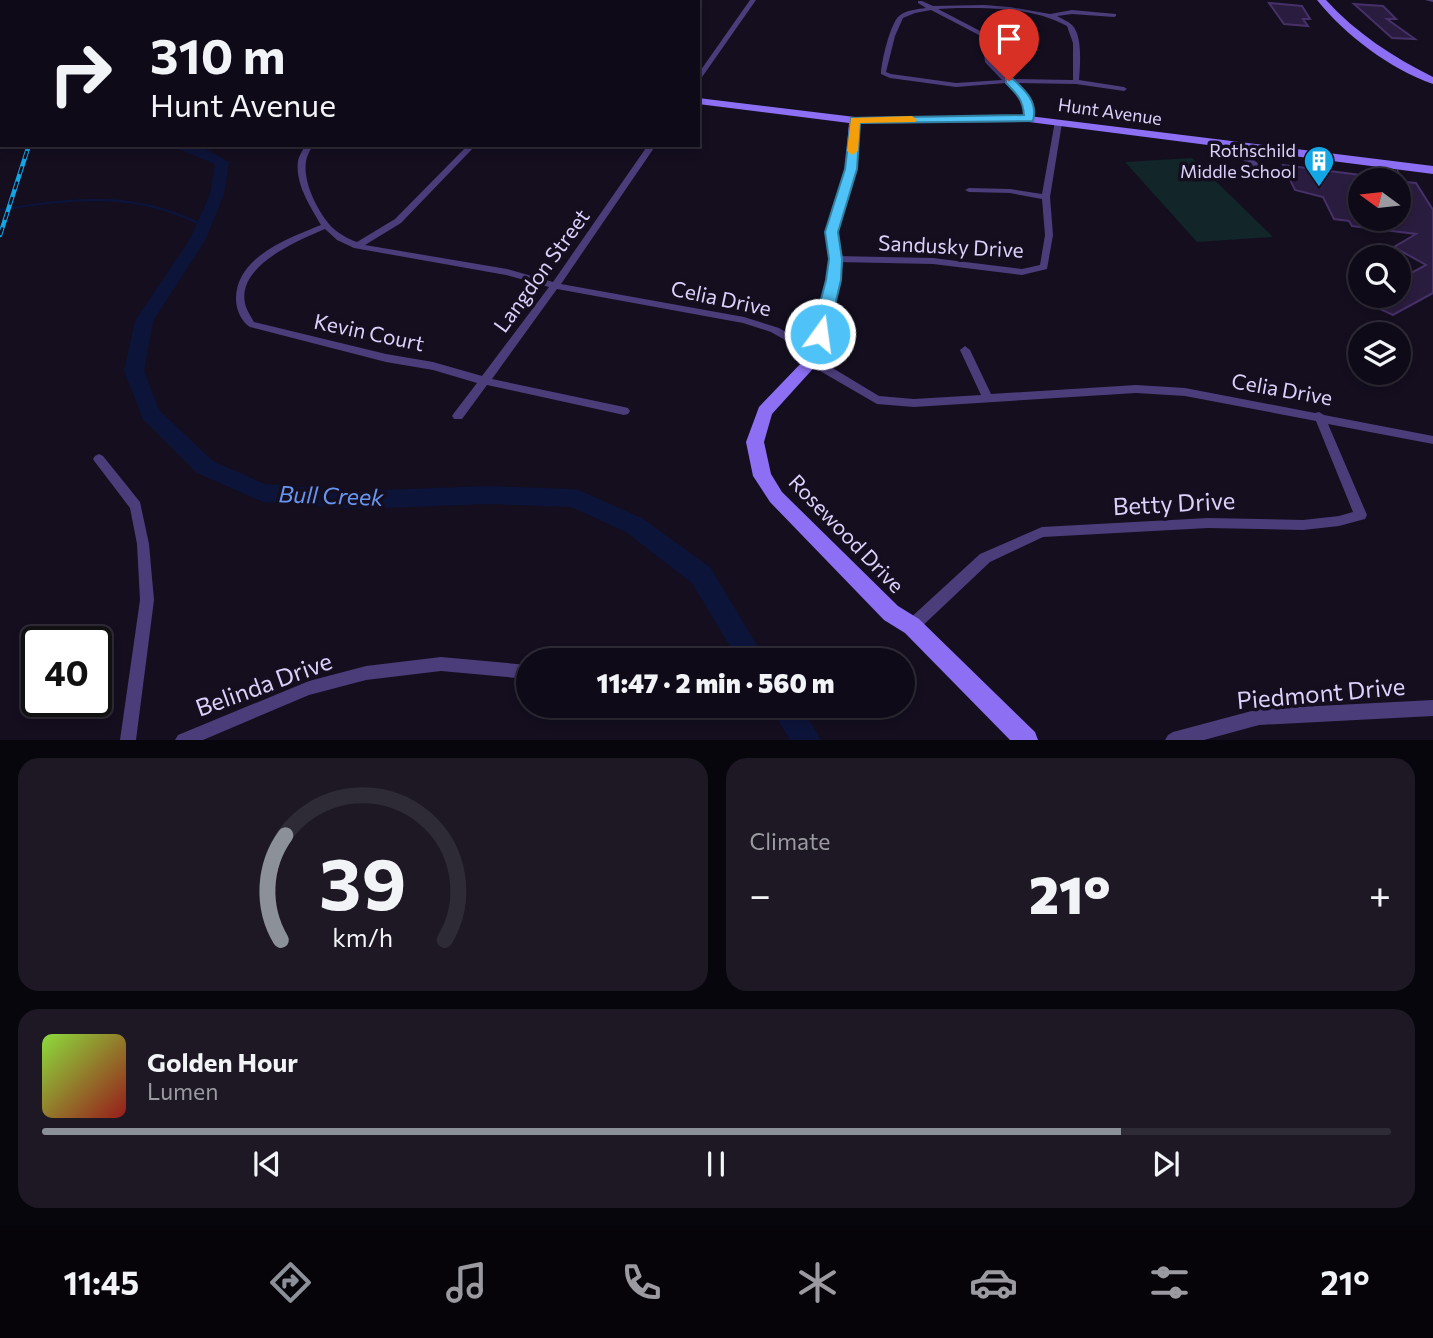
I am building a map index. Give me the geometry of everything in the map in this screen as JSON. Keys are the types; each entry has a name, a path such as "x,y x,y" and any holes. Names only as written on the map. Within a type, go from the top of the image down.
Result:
{"street":[{"path":"700,76 753,0"},
{"path":"913,0 982,34 988,62 1023,93 1030,119"},
{"path":"1321,0 1346,27 1377,50 1433,81"},
{"path":"1076,82 1075,34 1070,26 1021,6 993,3 922,3 901,17 883,73 956,85 1009,81 1076,82 1124,89"},
{"path":"1051,16 1072,12 1114,15"},
{"name":"Hunt Avenue","path":"700,101 855,120 1030,119 1433,170"},
{"name":"Rosewood Drive","path":"855,120 851,169 831,232 836,259 834,280 813,360 765,411 755,442 762,476 776,497 891,613 912,626 1027,740"},
{"name":"Sandusky Drive","path":"836,259 933,261 1021,272 1044,267 1049,235 1046,197 1058,123"},
{"name":"Celia Drive","path":"308,147 302,160 303,181 326,226 340,238 356,246 507,272 555,286 744,320 775,330 796,342 813,360 877,400 914,403 1136,389 1185,392 1433,440"},
{"path":"356,246 398,221 470,147"},
{"name":"Langdon Street","path":"458,416 555,286 651,147"},
{"path":"1238,147 1240,153 1272,178"},
{"path":"968,190 1010,191 1046,197"},
{"name":"Kevin Court","path":"326,226 271,251 247,276 240,294 240,311 250,324 386,358 433,366 485,381 624,411"},
{"path":"965,350 988,399"},
{"name":"Betty Drive","path":"912,626 985,558 1042,532 1208,523 1303,524 1339,521 1361,515 1319,416"},
{"path":"99,459 136,506 143,544 147,600 128,740"},
{"name":"Belinda Drive","path":"183,740 309,688 366,673 441,664 516,671"},
{"name":"Piedmont Drive","path":"1173,740 1259,717 1433,708"}],"green space":[{"path":"1192,158 1273,237 1197,242 1125,162"}],"building":[{"path":"1269,3 1302,6 1310,19 1303,19 1308,26 1284,24"},
{"path":"1354,4 1383,6 1396,19 1387,19 1415,39 1392,38"},
{"path":"1283,165 1348,173 1348,221 1334,219 1323,197 1295,190"},
{"path":"1411,183 1416,183 1433,210 1433,293 1411,305 1411,273 1426,265 1411,257 1411,245 1397,245 1416,234 1392,231 1411,231"},
{"path":"1378,308 1406,308 1393,315"}],"waterway":[{"name":"Bull Creek","path":"184,147 222,162 217,194 198,239 144,321 134,371 150,414 205,467 263,493 357,500 488,495 573,498 634,525 701,575 746,648"},
{"path":"0,210 53,202 104,200 153,207 178,214 204,226"},
{"name":"Bull Creek","path":"792,718 807,740"}],"railway":[{"path":"0,235 28,147"}],"slow traffic":[{"path":"852,151 855,120 912,120"}],"place":[{"name":"Rothschild Middle School","path":"1319,188"}],"route":[{"path":"820,334 834,280 836,259 831,232 851,169 855,120 1030,119 1023,93 1009,81"}]}
